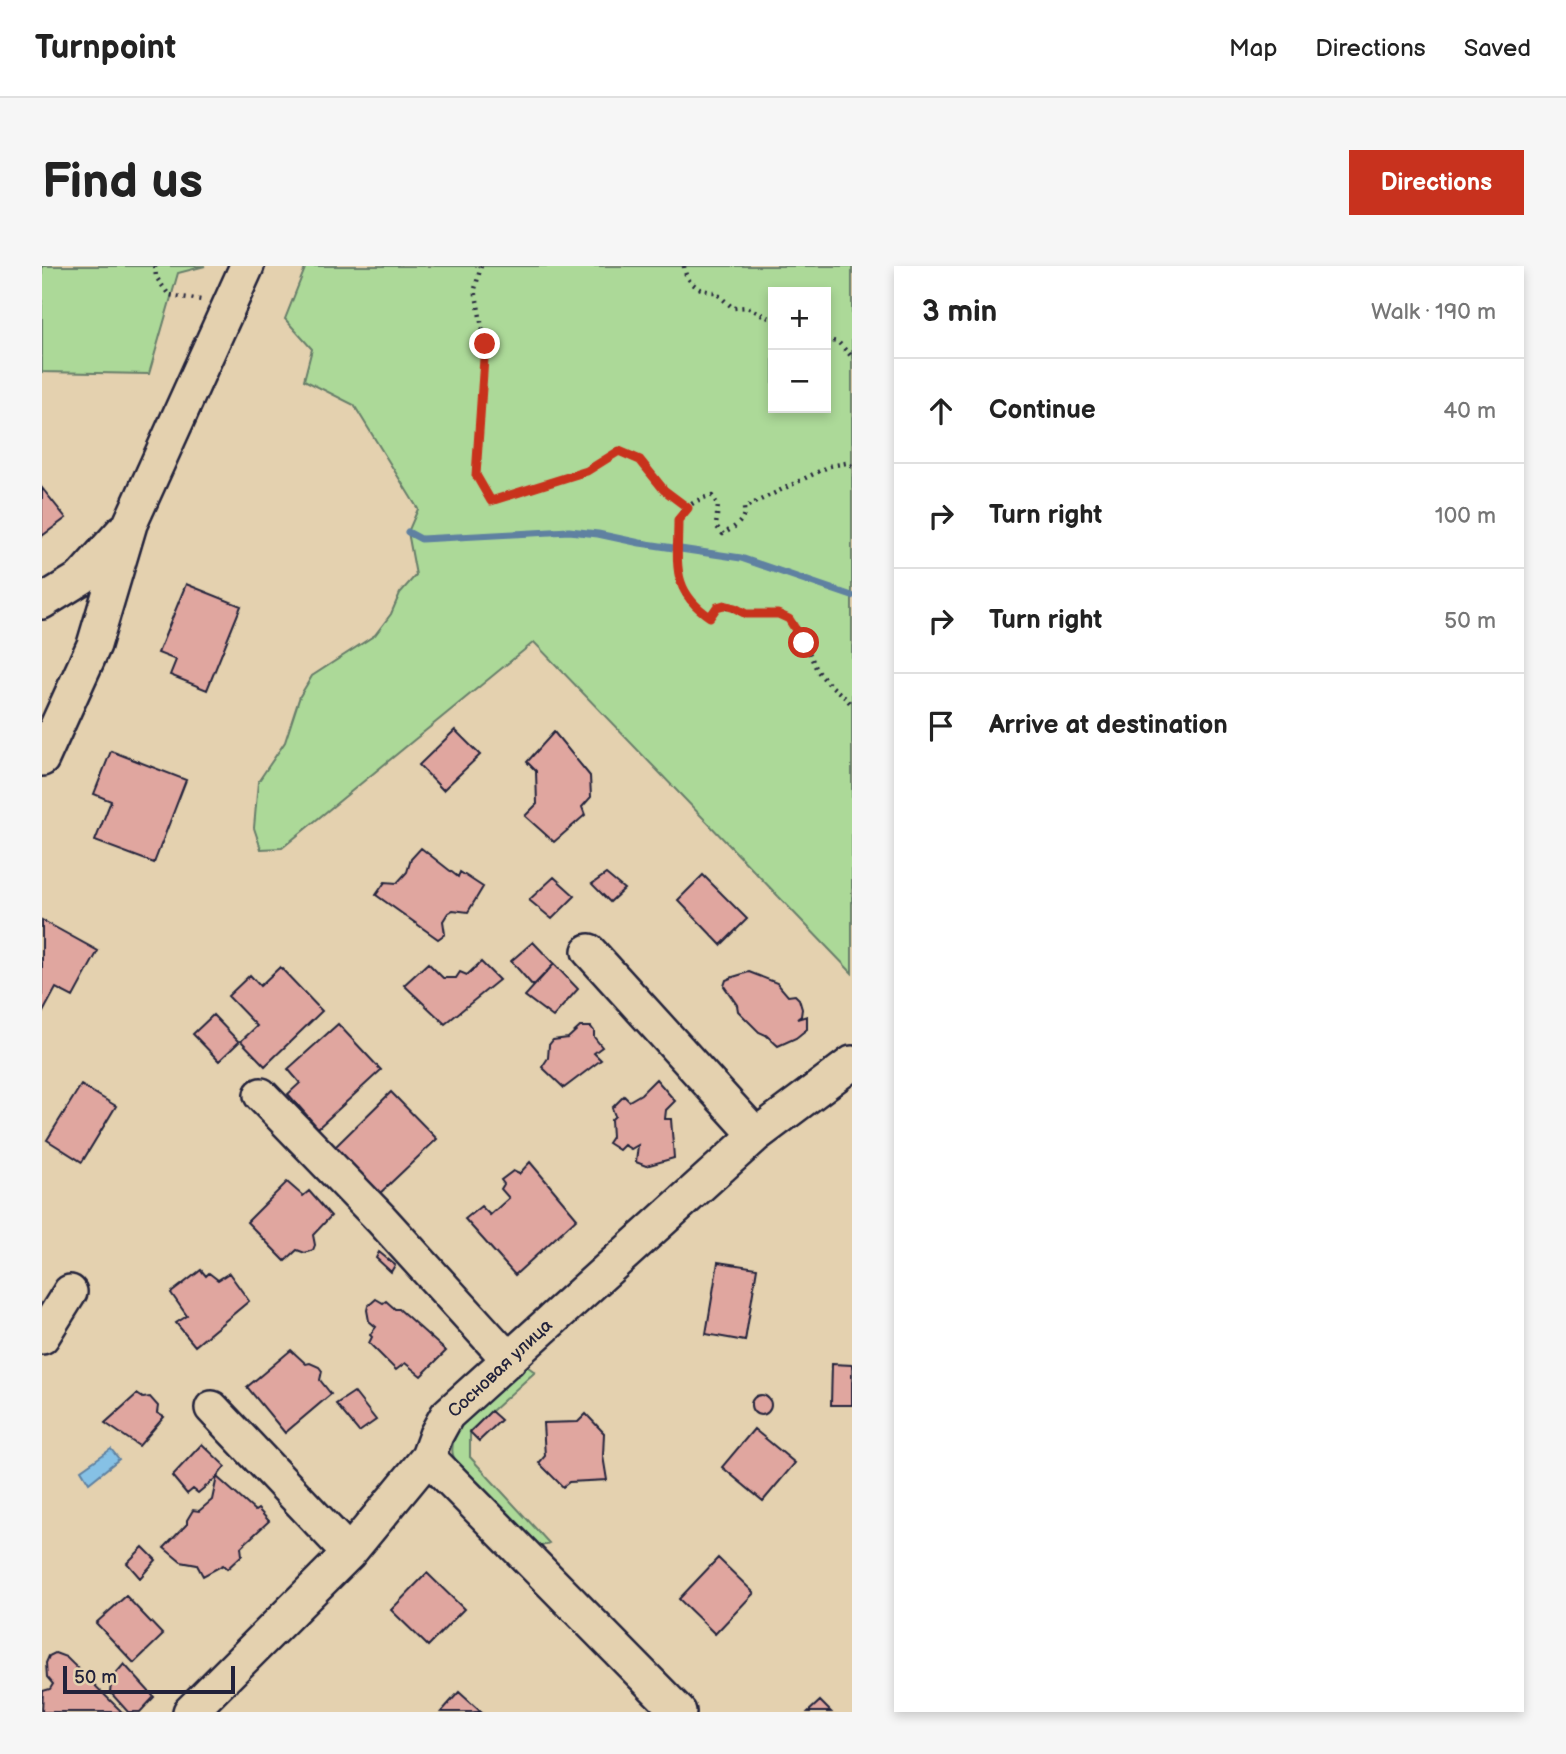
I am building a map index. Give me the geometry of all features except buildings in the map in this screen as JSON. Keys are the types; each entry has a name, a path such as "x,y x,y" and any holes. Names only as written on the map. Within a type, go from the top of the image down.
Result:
{"street":[{"path":"42,759 94,645 130,524 247,266"},
{"path":"42,602 81,578 130,524"},
{"path":"589,951 756,1135"},
{"name":"Сосновая улица","path":"190,1712 349,1553 428,1457 436,1434 447,1415 756,1135 852,1063"},
{"path":"261,1095 381,1219 509,1360"},
{"path":"42,1337 70,1292"},
{"path":"212,1408 349,1553"},
{"path":"428,1457 679,1712"}],"path":[{"path":"155,266 156,277 169,295 230,302"},
{"path":"481,266 475,289 485,344 476,475 491,501 587,471 619,451 640,460 664,490 688,508"},
{"path":"684,266 688,280 705,292 715,292 733,308 747,307 768,318"},
{"path":"831,341 838,342 852,357"},
{"path":"852,466 846,463 830,466 744,508 745,514 741,521 723,534 716,526 718,505 712,496 703,496 678,520 678,574 681,588 693,605 710,617 717,607 724,605 746,614 778,614 789,619 809,647 818,671 852,705"}],"green space":[{"path":"42,266 205,266 178,273 149,374 42,372"},
{"path":"306,266 852,266 852,973 534,642 282,848 261,849 254,828 258,782 285,742 300,696 312,676 375,635 391,614 400,593 416,575 408,532 418,509 354,405 304,380 312,349 285,319"},
{"path":"524,1364 535,1372 470,1431 470,1457 549,1543 540,1547 466,1474 452,1451 454,1439 462,1424"}],"water":[{"path":"111,1449 119,1459 89,1483 81,1470"}],"waterway":[{"path":"408,532 421,539 569,531 598,534 741,558 852,596"}],"route":[{"path":"485,344 476,475 491,501 587,471 619,451 640,460 664,490 688,508 678,520 678,574 681,588 693,605 710,617 717,607 724,605 746,614 778,614 789,619 804,643"}]}
